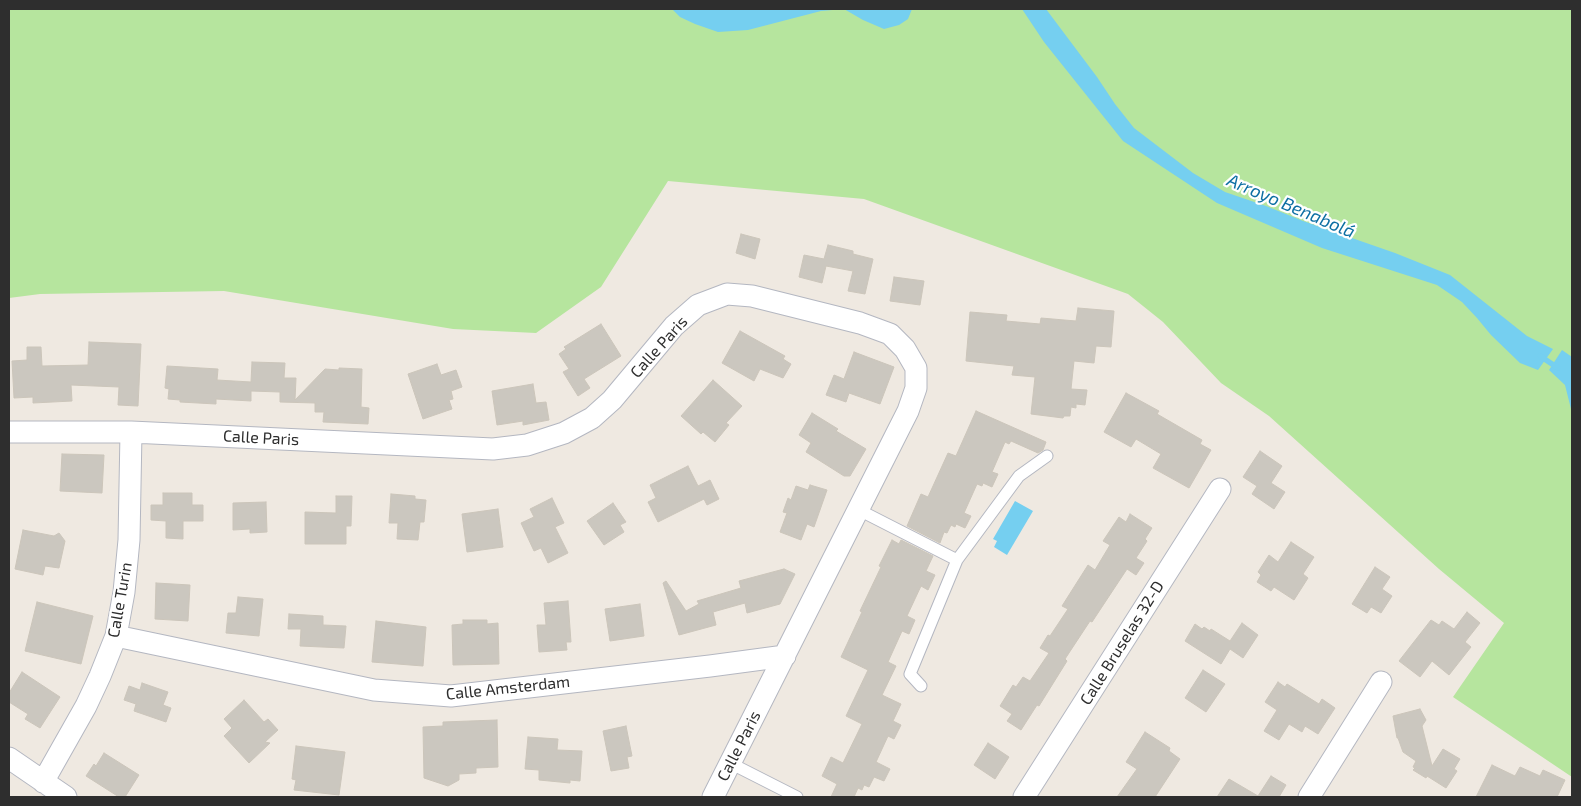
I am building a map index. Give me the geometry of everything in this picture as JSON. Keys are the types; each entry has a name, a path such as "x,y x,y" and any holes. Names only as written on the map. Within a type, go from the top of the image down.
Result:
{"street":[{"name":"Calle Paris","path":"9,432 131,432 493,449 527,445 564,434 592,418 612,400 674,326 698,305 727,294 752,296 860,323 890,334 905,349 916,368 916,388 908,411 713,797"},
{"name":"Calle Turin","path":"43,782 86,706 116,636 124,592 129,540 131,432"},
{"name":"Calle Bruselas 32-D","path":"1024,797 1220,489"},
{"name":"Calle Amsterdam","path":"116,636 374,690 452,696 785,656"},
{"path":"1308,797 1382,682"},
{"path":"9,758 66,797"}],"lane":[{"path":"920,686 910,674 957,560 1019,476 1047,456"},
{"path":"859,510 957,560"},
{"path":"730,763 797,797"}],"green space":[{"path":"9,9 1572,9 1572,777 1453,697 1504,623 1439,569 1269,416 1221,383 1163,322 1128,294 864,199 668,181 601,287 536,333 453,329 224,291 40,294 9,298"}],"water":[{"path":"672,9 844,9 821,11 748,30 718,32 680,17"},
{"path":"844,9 912,9 908,19 899,25 884,29"},
{"path":"1022,9 1046,9 1134,128 1193,173 1225,192 1395,253 1450,275 1527,336 1553,349 1538,370 1520,363 1491,335 1462,302 1437,285 1322,248 1217,203 1123,141 1044,42"},
{"path":"1562,350 1572,357 1572,413 1565,385 1549,370"},
{"path":"1015,501 1033,511 1007,555 994,547 997,541 993,539"}],"building":[{"path":"741,234 760,239 755,259 736,253"},
{"path":"828,245 853,251 853,254 873,259 865,294 848,291 853,271 826,266 822,283 799,277 804,255 824,259"},
{"path":"894,277 924,281 920,305 890,301"},
{"path":"1078,308 1114,311 1111,347 1096,346 1094,363 1074,361 1071,389 1087,390 1085,405 1076,404 1076,408 1071,407 1070,416 1064,416 1063,418 1031,414 1035,377 1012,375 1014,366 966,361 970,312 1007,315 1006,321 1040,324 1041,318 1076,321"},
{"path":"601,324 621,356 584,379 590,388 578,396 563,372 569,369 559,354 566,349 564,347"},
{"path":"740,331 785,356 783,359 791,364 783,378 760,369 754,381 722,363"},
{"path":"89,342 141,344 138,406 118,405 119,387 71,385 72,401 33,403 33,397 14,398 12,361 27,360 27,347 41,347 42,366 88,365"},
{"path":"854,352 894,367 880,404 849,393 846,402 826,395 834,375 844,379"},
{"path":"252,362 285,363 284,378 296,378 295,400 325,369 362,369 361,407 369,408 368,424 323,422 324,412 315,412 315,403 280,402 280,392 251,391 251,401 216,399 216,404 180,402 180,400 168,399 169,389 165,388 167,366 218,369 217,380 251,382"},
{"path":"437,364 441,375 456,370 462,387 451,391 453,399 449,400 452,409 423,419 408,374"},
{"path":"713,380 742,406 726,423 729,425 715,442 703,432 701,434 681,416"},
{"path":"533,384 536,403 546,402 549,420 523,425 523,421 497,425 492,391"},
{"path":"1126,393 1159,411 1157,414 1202,440 1200,444 1211,450 1189,488 1153,468 1161,454 1136,439 1131,447 1104,432"},
{"path":"976,411 1046,442 1043,450 1038,453 1011,441 1009,444 1005,442 992,472 998,474 992,487 983,483 982,486 977,484 964,513 971,516 965,528 956,524 955,527 951,525 947,533 944,532 940,543 907,526 921,494 928,497 948,453 956,456"},
{"path":"812,413 838,429 836,431 866,449 850,476 844,476 806,452 811,443 799,435"},
{"path":"1260,451 1282,466 1271,483 1285,492 1274,509 1252,494 1257,486 1243,477"},
{"path":"62,454 104,455 102,493 60,491"},
{"path":"688,466 698,486 710,480 719,499 707,505 704,499 658,522 648,502 656,498 650,485"},
{"path":"810,485 827,490 814,527 807,524 801,540 780,532 787,513 783,512 788,498 791,500 796,486 808,490"},
{"path":"163,493 192,493 192,505 203,505 203,521 183,521 183,539 166,538 166,521 151,520 151,505 163,505"},
{"path":"391,494 415,496 415,499 426,500 424,522 420,522 418,540 397,539 398,523 389,523"},
{"path":"336,496 352,496 351,526 346,526 346,544 305,544 305,512 336,513"},
{"path":"552,498 564,523 555,527 568,553 548,563 541,548 534,551 521,523 534,517 530,509"},
{"path":"266,502 267,532 250,533 250,529 233,530 233,503"},
{"path":"613,503 626,522 620,525 624,532 604,545 587,521"},
{"path":"498,509 503,547 467,552 462,514"},
{"path":"1130,514 1152,528 1145,539 1147,541 1136,558 1144,563 1136,575 1127,569 1092,622 1090,621 1065,659 1067,661 1039,706 1037,705 1021,730 1007,721 1012,714 1000,706 1013,685 1016,687 1023,677 1030,681 1049,653 1040,648 1068,609 1062,606 1088,565 1095,570 1110,545 1103,541 1119,517 1126,522"},
{"path":"23,530 54,536 59,533 65,541 59,568 45,566 43,575 15,569"},
{"path":"892,540 899,544 901,540 933,556 926,571 935,575 928,590 921,586 907,616 915,620 909,634 902,631 888,662 896,666 882,695 901,704 893,721 901,725 894,739 888,736 876,762 890,769 884,781 874,777 869,787 864,785 862,790 858,788 854,797 831,797 837,784 822,776 831,757 843,763 862,724 846,716 868,670 841,657 881,567 879,566"},
{"path":"1291,542 1314,557 1303,574 1308,578 1294,600 1274,587 1271,591 1257,582 1261,575 1258,572 1269,555 1278,562"},
{"path":"1375,567 1390,577 1382,589 1392,596 1381,613 1371,607 1367,613 1352,604"},
{"path":"784,569 795,574 780,604 747,613 745,603 713,612 716,625 679,635 663,583 666,581 686,611 699,604 697,601 741,588 739,581"},
{"path":"156,583 190,585 188,621 155,619"},
{"path":"238,597 263,599 259,636 226,633 228,613 236,613"},
{"path":"568,601 571,642 566,642 567,650 539,652 537,625 546,625 544,603"},
{"path":"37,602 93,616 81,664 25,651"},
{"path":"640,604 644,636 610,641 605,609"},
{"path":"1467,612 1480,623 1465,642 1471,647 1449,675 1432,661 1420,677 1399,661 1431,620 1439,625 1442,621 1454,629"},
{"path":"289,614 323,616 323,625 346,626 344,648 300,646 301,629 288,629"},
{"path":"463,620 487,620 487,624 498,623 499,664 453,665 452,625 463,624"},
{"path":"376,621 426,627 423,666 372,662"},
{"path":"1242,623 1258,635 1243,658 1230,649 1221,664 1185,641 1195,624 1202,629 1204,627 1210,631 1211,629 1230,641"},
{"path":"1203,670 1225,684 1206,712 1185,698"},
{"path":"22,672 60,697 40,728 25,719 28,714 9,702 9,693"},
{"path":"1278,682 1285,687 1287,684 1319,704 1322,699 1335,708 1318,734 1305,726 1302,732 1289,724 1279,740 1264,731 1277,710 1265,702"},
{"path":"142,683 168,692 163,705 171,708 166,722 134,711 136,704 124,700 129,686 140,690"},
{"path":"244,700 264,722 268,719 278,730 265,742 270,743 249,763 224,736 232,728 224,719"},
{"path":"1420,709 1426,720 1422,726 1432,766 1443,749 1460,759 1454,769 1457,771 1446,788 1413,770 1416,761 1403,752 1397,738 1393,716"},
{"path":"497,720 498,767 476,768 476,773 459,774 459,780 448,786 424,778 423,727 443,726 443,722"},
{"path":"626,726 632,756 627,757 629,768 611,771 603,731"},
{"path":"1145,732 1170,748 1169,751 1180,759 1155,797 1117,797 1137,769 1126,762"},
{"path":"528,737 558,739 557,750 582,751 580,781 570,780 570,783 539,780 539,770 525,769"},
{"path":"988,743 1009,757 995,779 974,765"},
{"path":"296,746 345,752 339,795 294,790 296,780 292,779"},
{"path":"104,753 139,775 125,797 119,797 86,776 94,764 96,766"},
{"path":"1492,765 1515,776 1520,767 1540,776 1543,770 1565,780 1557,797 1476,797"},
{"path":"1271,776 1286,785 1279,797 1217,797 1229,779 1258,796"}],"waterway":[{"name":"Arroyo Benabolá","path":"1540,356 1558,368"}]}
